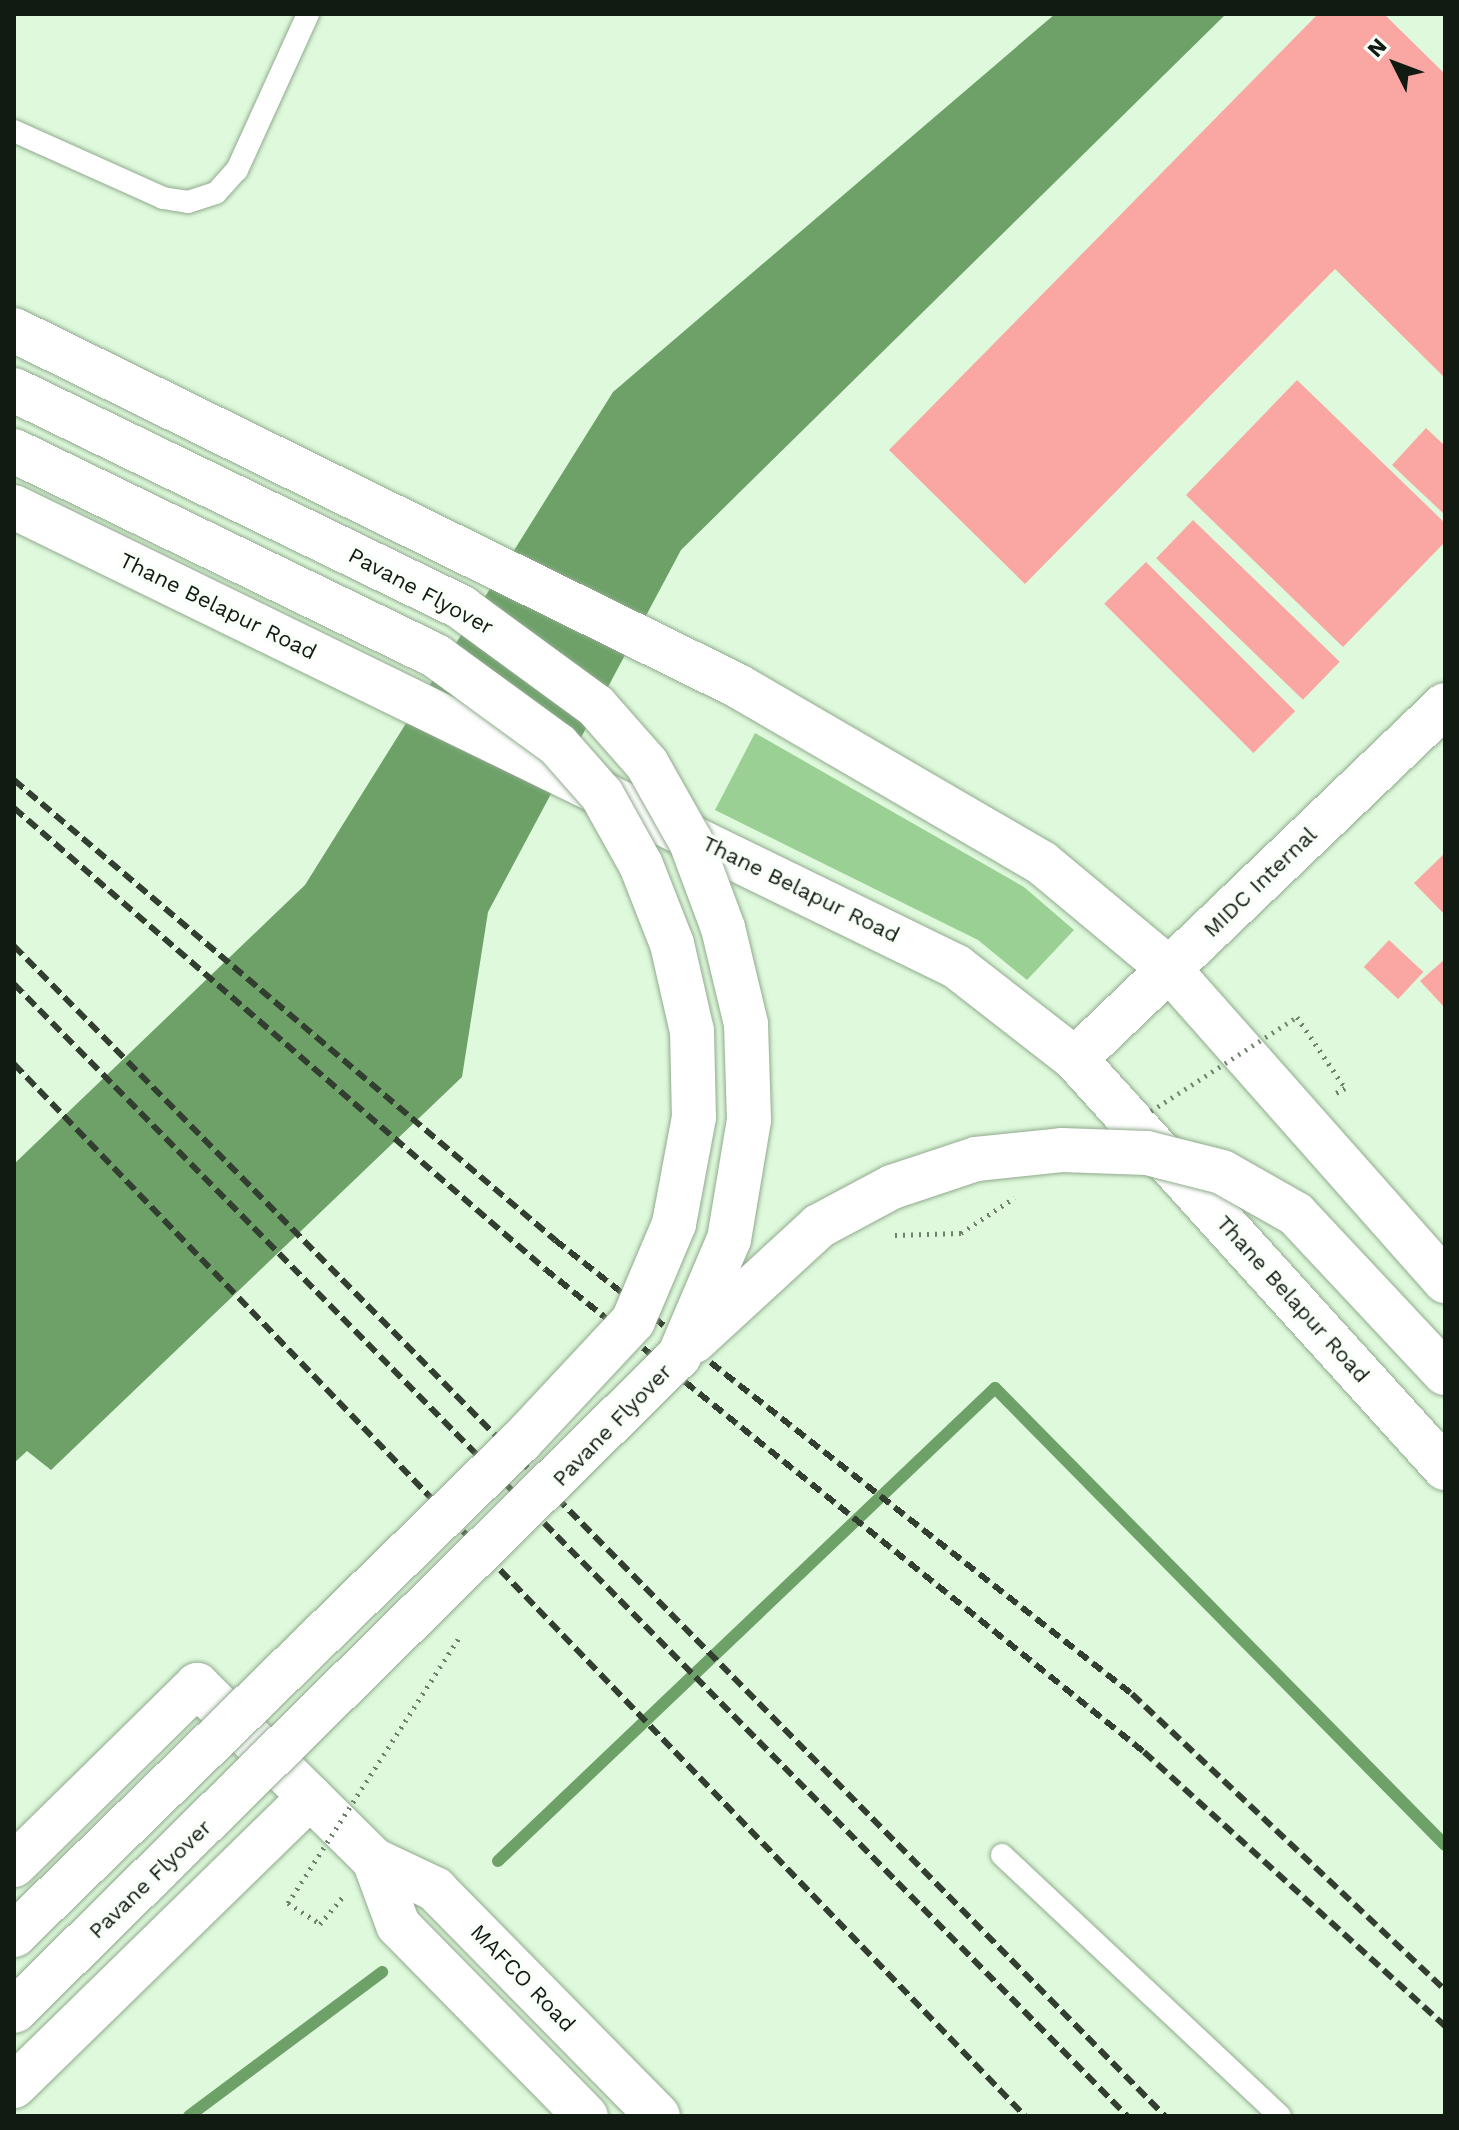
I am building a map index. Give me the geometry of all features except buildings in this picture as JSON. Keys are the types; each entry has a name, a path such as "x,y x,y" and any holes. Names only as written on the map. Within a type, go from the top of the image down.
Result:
{"main road":[{"path":"14,330 651,643 869,756 1042,863 1169,969 1445,1281"},
{"name":"Pavane Flyover","path":"14,390 462,608 596,706 647,764 707,885 746,1024 749,1120 729,1239 679,1356 14,2011"},
{"path":"14,451 436,656 558,745 602,795 641,865 672,944 692,1031 694,1117 674,1224 633,1321 521,1441 14,1935"},
{"name":"Thane Belapur Road","path":"14,507 571,776 957,967 1075,1059 1445,1468"},
{"name":"MIDC Internal","path":"1075,1059 1445,705"},
{"path":"679,1356 764,1272 844,1213 892,1187 976,1159 1062,1150 1147,1153 1222,1172 1263,1191 1331,1247 1445,1373"},
{"name":"MAFCO Road","path":"14,1865 197,1685 374,1860 435,1889 658,2116"},
{"path":"14,2086 310,1797"},
{"name":"MAFCO Road","path":"374,1860 398,1925 586,2116"}],"lane":[{"path":"14,131 163,198 188,202 216,193 237,170 308,14"},
{"path":"1002,1855 1280,2116"}],"path":[{"path":"1141,1117 1297,1017 1345,1088"},
{"path":"883,1240 961,1233 1025,1192"},
{"path":"320,1924 288,1903 470,1627"}],"shaded area":[{"path":"1055,14 1226,14 681,550 488,912 462,1077 51,1470 27,1451 14,1463 14,1164 305,885 613,392"},
{"path":"755,733 1024,887 1074,930 1027,980 978,940 715,810"}],"waterway":[{"path":"498,1861 995,1388 1445,1845"},
{"path":"189,2116 382,1972"}],"railway":[{"path":"14,780 555,1240 1132,1694 1445,1990"},
{"path":"14,808 545,1269 1144,1752 1445,2026"},
{"path":"14,946 1165,2116"},
{"path":"14,984 1127,2116"},
{"path":"14,1064 1025,2116"}]}
